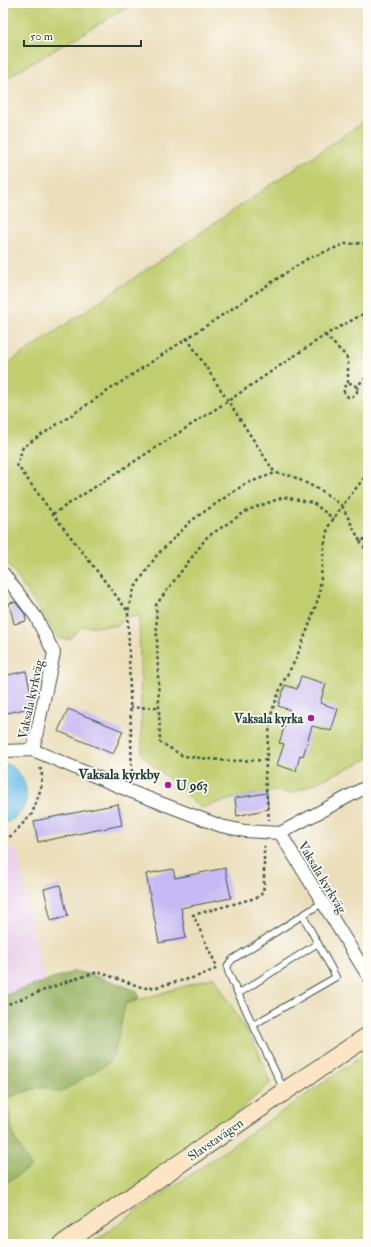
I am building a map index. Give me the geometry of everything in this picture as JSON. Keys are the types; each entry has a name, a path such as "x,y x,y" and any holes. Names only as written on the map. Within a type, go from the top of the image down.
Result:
{"street":[{"name":"Vaksala kyrkväg","path":"3,573 36,618 54,653 33,750"},
{"name":"Vaksala kyrkväg","path":"3,751 33,750 132,792 221,826 245,831 275,833 368,786"},
{"name":"Vaksala kyrkväg","path":"275,833 322,903 368,976"},
{"name":"Slavstavägen","path":"63,1244 285,1091 368,1036"}],"lane":[{"path":"285,1091 227,969 228,964 233,960 322,903"},
{"path":"253,1025 336,977 303,916"},
{"path":"238,994 318,943"}],"path":[{"path":"128,611 17,465 23,447 308,259 345,244 368,243"},
{"path":"53,514 228,401 325,334 365,313 368,313"},
{"path":"325,334 346,356 348,361 348,383 343,388 346,395 352,397 357,392 359,384 368,376"},
{"path":"187,338 275,473"},
{"path":"348,383 352,383 357,389"},
{"path":"132,792 128,611 134,589 156,555 192,520 245,484 275,473 292,476 322,491 342,506 360,541 368,552"},
{"path":"3,1006 68,981 98,972 144,988 156,987 196,978 218,968 193,915 259,897 263,892 264,849 275,833 265,777 272,711 282,684 296,659 319,596 324,547 328,527 342,506 368,473"},
{"path":"266,760 229,761 183,756 160,742 156,605 207,537 248,510 284,497 313,503 334,519"},
{"path":"360,541 368,538"},
{"path":"130,708 159,707"},
{"path":"3,837 11,836 32,814 41,788 42,772 33,750"}],"shaded area":[{"path":"16,847 44,982 3,996 3,849"}],"green space":[{"path":"3,3 135,3 3,80"},
{"path":"368,119 368,759 293,793 275,791 235,798 201,808 142,755 139,616 124,618 120,624 116,626 82,627 69,639 59,639 3,556 3,367"},
{"path":"76,971 96,1053 115,1052 125,1004 215,977 257,1048 270,1083 226,1123 156,1174 54,1244 3,1244 3,1184 31,1167 14,1138 6,1098 3,996"},
{"path":"76,971 108,980 137,991 139,999 125,1004 115,1052 108,1063 59,1093 42,1086 6,1098 14,1138 31,1167 3,1184 3,996"},
{"path":"368,1052 368,1244 90,1244"}],"water":[{"path":"3,763 10,766 21,777 26,792 26,800 19,814 14,819 3,824"}],"building":[{"path":"15,602 25,614 26,621 14,624 9,603"},
{"path":"26,671 34,707 3,714 3,676"},
{"name":"Vaksala kyrka","path":"301,676 326,684 320,703 338,709 331,731 312,726 303,756 300,755 296,771 277,765 284,744 279,743 290,710 278,706 285,685 297,689"},
{"path":"68,709 123,731 113,754 58,731"},
{"path":"267,793 268,809 237,816 235,798"},
{"path":"118,804 122,825 38,842 34,821"},
{"path":"225,868 231,898 181,908 186,938 159,943 146,874 173,869 175,878"},
{"path":"60,885 68,916 51,921 44,889"}],"place":[{"name":"Vaksala kyrka","path":"311,718"},
{"name":"U 963","path":"168,785"}],"district":[{"name":"Vaksala kyrkby","path":"119,774"}]}
